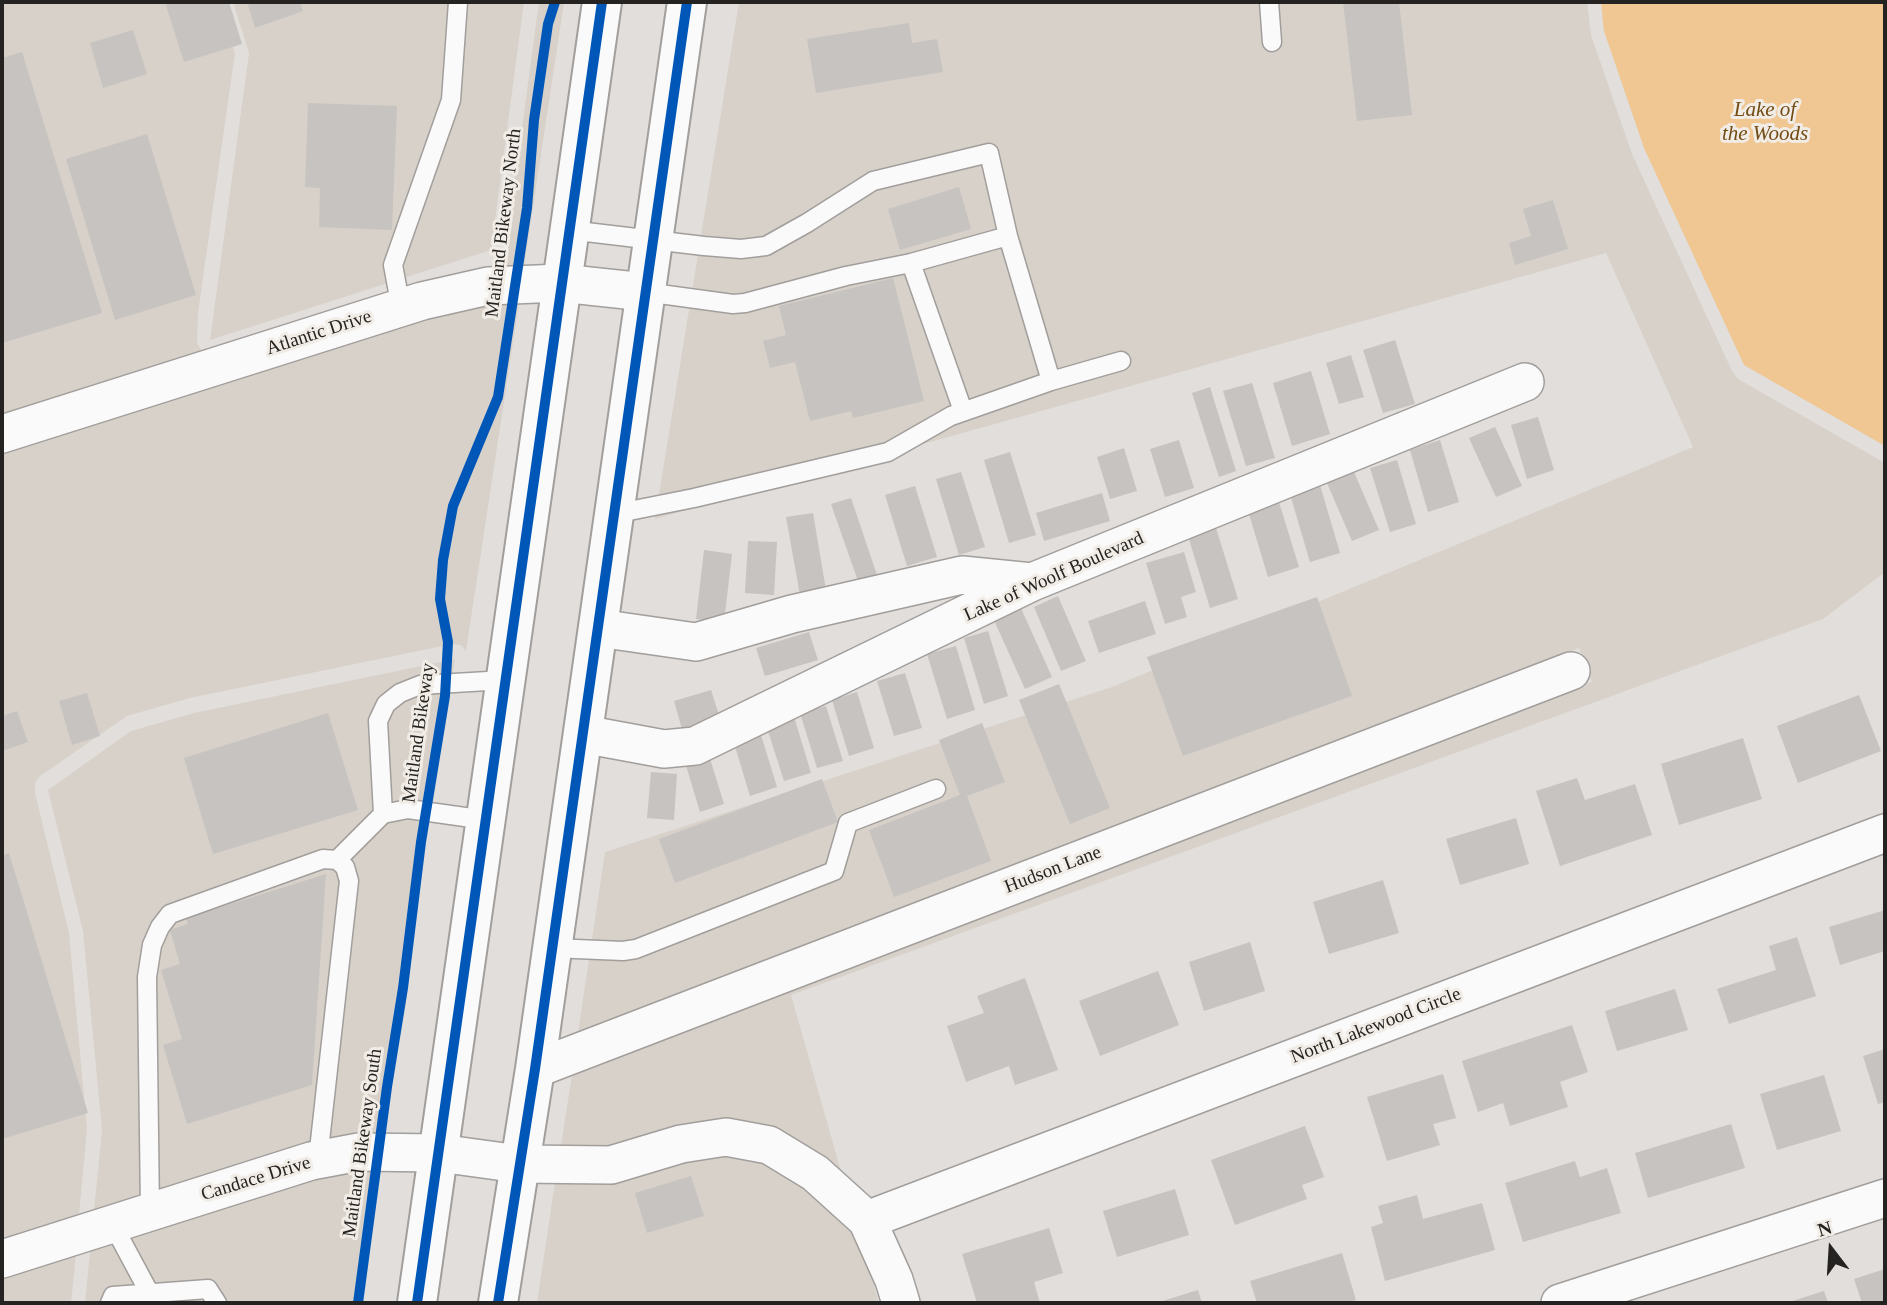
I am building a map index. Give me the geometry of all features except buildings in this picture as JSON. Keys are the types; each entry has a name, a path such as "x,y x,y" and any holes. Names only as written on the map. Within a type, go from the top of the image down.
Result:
{"main road":[{"path":"417,1303 602,2"},
{"path":"498,1303 535,1069 687,2"}],"street":[{"name":"Atlantic Drive","path":"2,433 401,307 488,286 561,284 645,292"},
{"name":"Lake of Woolf Boulevard","path":"583,734 664,749 695,746 1032,582 1525,382"},
{"path":"598,628 696,642 792,614 962,575 1032,582"},
{"name":"Hudson Lane","path":"535,1069 1571,671"},
{"name":"North Lakewood Circle","path":"867,1220 1885,833"},
{"name":"Candace Drive","path":"2,1259 318,1159 359,1152 439,1153 519,1164 611,1165 681,1144 726,1137 769,1145 815,1173 867,1220"},
{"path":"1560,1303 1885,1198"},
{"path":"867,1220 894,1280 901,1303"}],"lane":[{"path":"401,307 393,265 451,100 458,2"},
{"path":"1269,2 1272,42"},
{"path":"569,230 741,249 766,246 873,181 989,153 1008,236 1051,380"},
{"path":"645,292 733,304 745,303 846,276 912,263 1008,236"},
{"path":"912,263 963,411"},
{"path":"614,514 888,452 963,411 1051,380 1121,362"},
{"path":"383,814 378,721 386,704 400,692 420,685 505,680"},
{"path":"552,948 623,951 636,949 834,871 848,822 936,789"},
{"path":"337,860 383,814 408,810 486,821"},
{"path":"149,1212 147,977 152,945 160,927 170,914 323,859 337,860 345,867 349,881 318,1159"},
{"path":"113,1225 149,1298"},
{"path":"110,1303 113,1296 149,1298 208,1289 217,1303"}],"shaded area":[{"path":"2,2 218,2 235,53 198,313 197,343 202,352 2,415"},
{"path":"233,2 524,2 491,250 210,340 249,53"},
{"path":"539,2 564,2 524,267 487,268 500,263 505,254"},
{"path":"739,2 1587,2 1591,35 1632,154 1732,371 1738,379 1885,463 1885,572 1823,619 791,995 842,1175 823,1157 561,1146 572,1074 1592,682 1579,648 578,1033 605,852 1112,687 1693,447 1606,253 655,519"},
{"path":"519,303 466,651 461,645 452,644 190,698 127,716 40,776 35,783 35,793 69,933 87,1129 79,1215 2,1239 2,453 427,319 491,304"},
{"path":"455,659 382,1104 356,1303 85,1303 102,1130 83,931 48,790 131,731 194,713"},
{"path":"727,1155 764,1162 807,1187 853,1230 866,1258 879,1303 537,1303 555,1182 616,1183 685,1162"},
{"path":"76,1254 71,1303 2,1303 2,1277"}],"water":[{"name":"Lake of the Woods","path":"1601,2 1885,2 1885,446 1744,365 1644,148 1604,31"}],"cycle path":[{"name":"Maitland Bikeway North","path":"358,1303 421,842 445,696 448,642 440,599 443,560 453,506 498,397 527,208 534,120 548,24 555,2"},
{"path":"417,1303 602,2"},
{"path":"498,1303 535,1069 687,2"}]}
